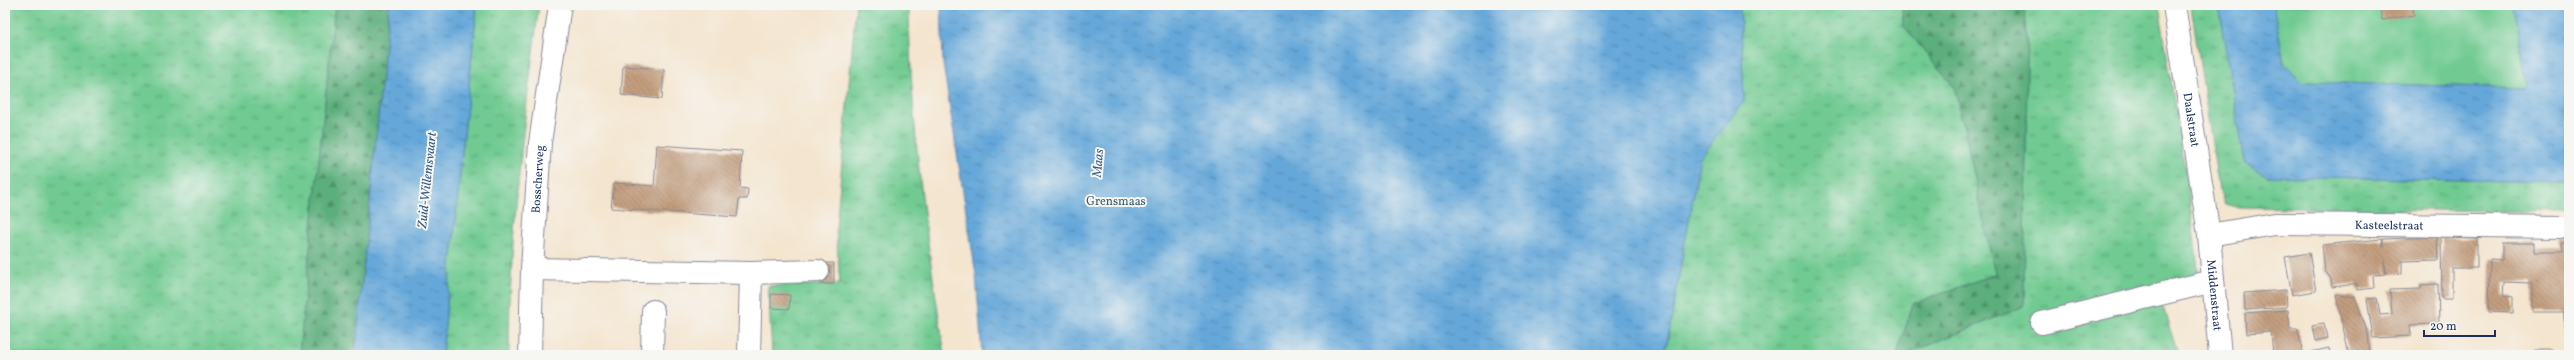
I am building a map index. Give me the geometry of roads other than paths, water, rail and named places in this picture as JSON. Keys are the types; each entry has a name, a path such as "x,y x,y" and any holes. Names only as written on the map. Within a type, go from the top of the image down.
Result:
{"street":[{"name":"Bosscherweg","path":"530,355 532,269 540,143 560,5"},
{"name":"Daalstraat","path":"2174,5 2209,235"},
{"name":"Kasteelstraat","path":"2209,235 2275,224 2569,227"},
{"name":"Middenstraat","path":"2209,235 2220,355"},
{"path":"532,269 751,273 818,271"},
{"path":"749,355 751,273"},
{"path":"2042,323 2213,281"},
{"path":"652,355 653,311"}],"water":[{"name":"Zuid-Willemsvaart","path":"389,5 477,5 442,355 355,355"},
{"name":"Maas","path":"941,5 1740,5 1744,101 1700,158 1665,355 982,355 976,275 943,64"},
{"path":"2218,5 2273,5 2284,63 2303,82 2524,88 2527,83 2513,5 2567,5 2569,19 2569,179 2563,182 2266,176 2245,162"}],"park label":[{"name":"Grensmaas","path":"1116,201"}]}
